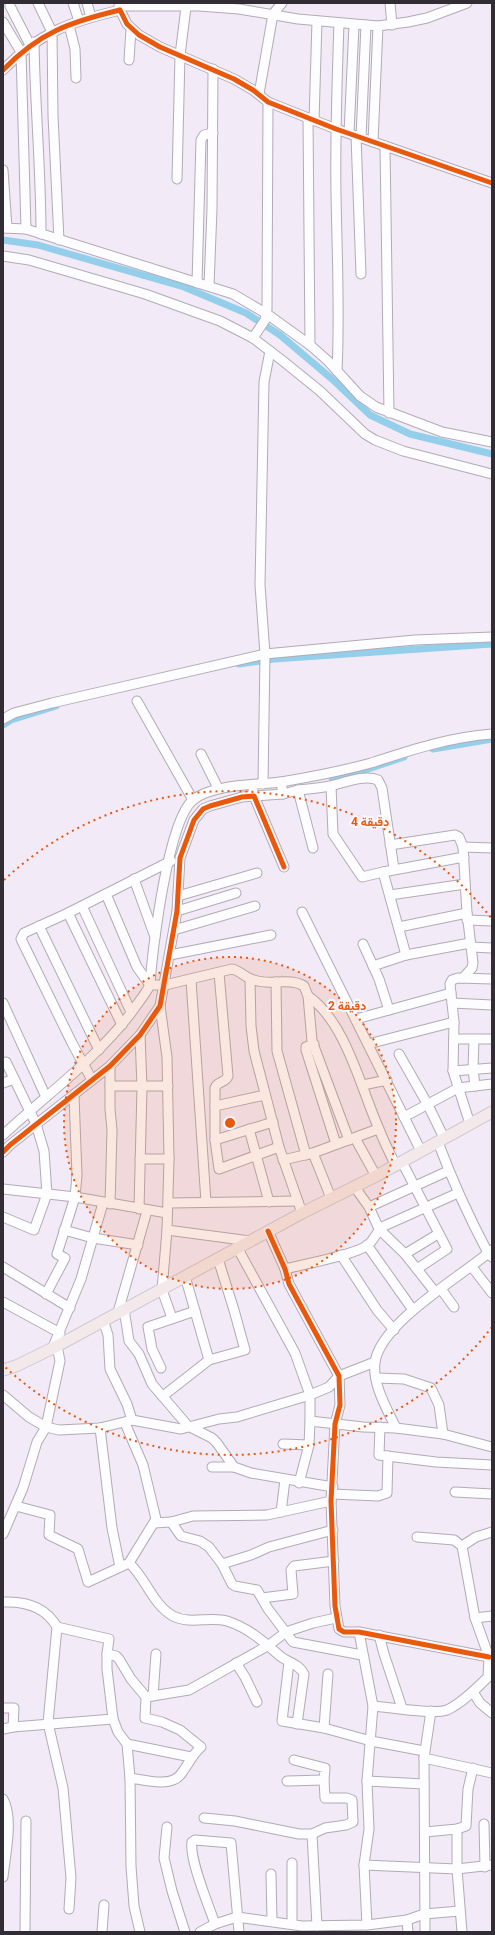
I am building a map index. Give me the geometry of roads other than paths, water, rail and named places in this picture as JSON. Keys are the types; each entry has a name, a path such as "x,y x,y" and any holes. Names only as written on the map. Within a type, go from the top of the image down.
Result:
{"main road":[{"path":"3,1370 16,1366 162,1290 268,1231 399,1164 492,1112"}],"street":[{"path":"38,3 52,32 53,116 59,240"},
{"path":"73,3 79,21"},
{"path":"87,3 91,17"},
{"path":"258,94 273,14 282,3"},
{"path":"390,3 392,25"},
{"path":"3,70 21,52 52,32 119,6 160,4 186,7 199,5 239,9 317,21 378,26 392,25 427,18 468,3"},
{"path":"9,6 32,44 40,160 41,234"},
{"path":"119,6 131,29 148,40 213,69 258,94 268,102 336,129 492,184"},
{"path":"177,179 180,55 186,7"},
{"path":"310,345 311,119 317,21"},
{"path":"3,22 21,52 26,229"},
{"path":"337,371 339,274 336,199 336,129 339,23"},
{"path":"69,25 75,49 76,78"},
{"path":"354,25 355,135 361,274"},
{"path":"355,135 366,25"},
{"path":"373,142 378,26"},
{"path":"129,60 131,29"},
{"path":"209,286 213,69"},
{"path":"255,335 266,317 268,102"},
{"path":"197,283 201,140 204,135 212,133"},
{"path":"385,146 389,413"},
{"path":"3,170 5,228 26,229 232,294 310,345 367,401 389,413 442,432 492,442"},
{"path":"3,256 29,260 145,294 255,335 270,351 320,391 354,425 375,440 403,451 492,474"},
{"path":"264,784 265,658 260,585 264,382 270,351"},
{"path":"3,719 14,713 52,703 265,658 415,640 492,637"},
{"path":"137,701 193,800"},
{"path":"10,1145 3,1134 99,1050 122,1025 150,985 155,937 168,862 180,821 185,809 193,800 218,788 281,782 370,763 429,744 462,737 492,734"},
{"path":"201,754 218,788"},
{"path":"172,1318 162,1290 167,1230 169,1159 168,1086 160,1006 177,911 180,858 194,820 203,809 226,800 242,797 283,794 368,778 378,780 382,788 394,869"},
{"path":"281,782 283,794"},
{"path":"252,785 254,796 284,866"},
{"path":"331,786 335,837 362,877 394,869 464,857"},
{"path":"298,790 313,848"},
{"path":"390,845 455,835 459,837 464,857 467,916 473,965 463,978"},
{"path":"462,847 492,848"},
{"path":"92,1080 21,939 24,933 68,913 168,862 180,858"},
{"path":"178,896 257,872"},
{"path":"383,872 406,955"},
{"path":"134,879 155,937"},
{"path":"390,895 465,884"},
{"path":"177,911 236,893"},
{"path":"106,894 137,967 150,985"},
{"path":"82,906 131,1012"},
{"path":"174,930 256,906"},
{"path":"302,912 387,1080 421,1151"},
{"path":"68,913 122,1025"},
{"path":"399,927 467,916 492,921"},
{"path":"39,926 99,1050"},
{"path":"170,955 271,935"},
{"path":"363,944 373,966 389,1010"},
{"path":"373,966 406,955 470,945 492,948"},
{"path":"150,985 164,985 235,970 242,972 250,979 257,981 301,984 304,986 308,996 314,1044 352,1139 376,1176"},
{"path":"219,973 228,1076 227,1079 215,1086 215,1140 219,1169 279,1147"},
{"path":"470,1124 453,1071 454,1022 451,993 452,980 463,978 492,979"},
{"path":"250,979 253,1042 279,1147 302,1213"},
{"path":"191,980 206,1202"},
{"path":"276,982 277,1051 310,1154 331,1198"},
{"path":"356,1019 451,993"},
{"path":"308,996 314,1000 337,1030 350,1054 363,1085 378,1129 399,1164 415,1185 425,1208 447,1249 416,1269"},
{"path":"3,1003 46,1097"},
{"path":"452,1003 492,1005"},
{"path":"3,1152 110,1066 140,1035 160,1006"},
{"path":"368,1044 454,1022"},
{"path":"140,1035 142,1087 140,1159 143,1210 138,1245 121,1310 129,1341 139,1354 149,1378 188,1426 212,1438 234,1468"},
{"path":"454,1039 492,1039"},
{"path":"474,1040 473,1070 475,1086"},
{"path":"314,1044 306,1047 306,1050 336,1144"},
{"path":"396,1428 376,1378 375,1362 380,1349 394,1330 413,1310 491,1254 458,1193 448,1170 441,1140 428,1105 399,1054"},
{"path":"3,1217 34,1230 47,1194 44,1150 36,1124 6,1062"},
{"path":"3,1534 16,1506 36,1442 46,1427 60,1361 55,1346 81,1279 93,1238 106,1203 112,1130 110,1109 110,1066"},
{"path":"453,1071 492,1068"},
{"path":"3,1083 14,1079"},
{"path":"363,1085 387,1080"},
{"path":"404,1116 428,1105 458,1088 492,1084"},
{"path":"110,1086 168,1086"},
{"path":"215,1106 265,1095"},
{"path":"46,1294 65,1258 57,1254 75,1197 77,1175 74,1096"},
{"path":"215,1140 273,1122"},
{"path":"283,1160 310,1154 378,1129"},
{"path":"249,1130 269,1202"},
{"path":"140,1159 169,1159"},
{"path":"369,1208 448,1170"},
{"path":"354,1186 369,1208 379,1229 405,1254 416,1269 454,1307"},
{"path":"3,1189 75,1197 167,1213"},
{"path":"285,1269 341,1255 368,1245 379,1229 458,1193"},
{"path":"168,1203 298,1201"},
{"path":"64,1230 93,1238 138,1245"},
{"path":"167,1230 250,1241"},
{"path":"268,1231 285,1269 289,1284 339,1376 340,1405 335,1424 332,1494 336,1618 341,1631 379,1635 490,1656"},
{"path":"405,1254 438,1234"},
{"path":"368,1245 413,1310"},
{"path":"238,1249 295,1353 310,1395 309,1445 299,1483"},
{"path":"341,1255 377,1310 394,1330"},
{"path":"163,1396 209,1360 245,1350 218,1260"},
{"path":"3,1267 70,1308"},
{"path":"472,1267 492,1293"},
{"path":"185,1276 209,1360"},
{"path":"3,1302 60,1333"},
{"path":"161,1368 152,1349 148,1327 195,1311"},
{"path":"16,1506 50,1515 49,1535 78,1549 88,1582 129,1562 154,1524 156,1519 146,1475 128,1422 127,1404 110,1369 108,1335 103,1320"},
{"path":"139,1354 152,1349"},
{"path":"3,1395 29,1417 46,1427 69,1430 100,1428 128,1422 175,1429 237,1417 310,1395 329,1387 339,1376 375,1362"},
{"path":"376,1378 404,1379 430,1388 439,1405 443,1434"},
{"path":"310,1421 396,1428 443,1434 492,1447"},
{"path":"380,1427 379,1455 492,1465"},
{"path":"100,1428 112,1528 120,1567"},
{"path":"283,1444 309,1445"},
{"path":"212,1467 234,1468 299,1483 332,1494 378,1496 387,1493 388,1456"},
{"path":"281,1512 285,1480"},
{"path":"455,1492 492,1494"},
{"path":"154,1524 171,1522 193,1516 267,1515 281,1512 332,1494"},
{"path":"171,1522 181,1536 200,1541 209,1547 222,1564 232,1584 235,1586 257,1590 268,1609 291,1640 298,1644 362,1655"},
{"path":"222,1564 251,1555 269,1547 333,1530"},
{"path":"462,1546 476,1537 492,1532"},
{"path":"373,1706 431,1711 446,1710 473,1692 490,1678 490,1656 475,1618 462,1546 454,1540 417,1538"},
{"path":"262,1598 293,1594 291,1570 294,1566 334,1561"},
{"path":"129,1562 138,1571 146,1587 162,1606 173,1616 184,1620 226,1621 248,1630 289,1662 300,1667 304,1674 297,1724"},
{"path":"3,1602 21,1601 43,1611 52,1618 58,1627 48,1723 63,1788 71,1878 70,1910"},
{"path":"475,1618 492,1616"},
{"path":"149,1696 189,1690 269,1645 286,1632 313,1623 336,1618"},
{"path":"58,1627 109,1639 107,1654 113,1718 118,1732 127,1744 130,1778 131,1866 134,1906 140,1932"},
{"path":"359,1632 362,1655 373,1706 367,1781 369,1829 364,1865 367,1925"},
{"path":"379,1635 402,1708"},
{"path":"107,1654 116,1656 131,1679 149,1696"},
{"path":"130,1778 167,1782 172,1781 181,1774 191,1756 202,1747 180,1730 162,1722 145,1718 156,1654"},
{"path":"289,1662 281,1719 284,1722 324,1728 492,1772"},
{"path":"236,1663 245,1677 257,1702"},
{"path":"324,1728 328,1674"},
{"path":"473,1692 480,1703 492,1713"},
{"path":"3,1708 14,1708 13,1726"},
{"path":"425,1932 424,1914 426,1868 424,1755 431,1711"},
{"path":"3,1729 13,1726 113,1718"},
{"path":"127,1744 191,1756"},
{"path":"204,1818 235,1821 294,1833 312,1834 325,1828 346,1825 353,1822 352,1800 348,1798 325,1798 325,1770 323,1766 294,1760"},
{"path":"425,1832 457,1829 466,1826 468,1789 473,1768"},
{"path":"287,1781 324,1780"},
{"path":"367,1781 424,1784"},
{"path":"3,1799 7,1807 8,1834 3,1877"},
{"path":"25,1932 26,1821"},
{"path":"364,1865 457,1869 488,1866 484,1824"},
{"path":"167,1827 164,1858 172,1891 186,1932"},
{"path":"457,1829 457,1869 462,1932"},
{"path":"312,1834 316,1926"},
{"path":"212,1927 192,1852 191,1846 195,1840 231,1843 239,1932"},
{"path":"284,1932 288,1923 292,1863"},
{"path":"271,1874 272,1921"},
{"path":"102,1932 104,1905"},
{"path":"200,1932 238,1917 288,1923 302,1929 316,1926 367,1925 407,1920 424,1914 460,1911"},
{"path":"407,1920 408,1932"}],"waterway":[{"path":"3,240 38,245 184,287 246,313 280,335 332,379 370,415 410,434 492,454"},
{"path":"239,664 274,659 492,644"},
{"path":"3,725 11,720 56,706"},
{"path":"433,749 492,739"},
{"path":"332,778 359,772 404,757"}]}
